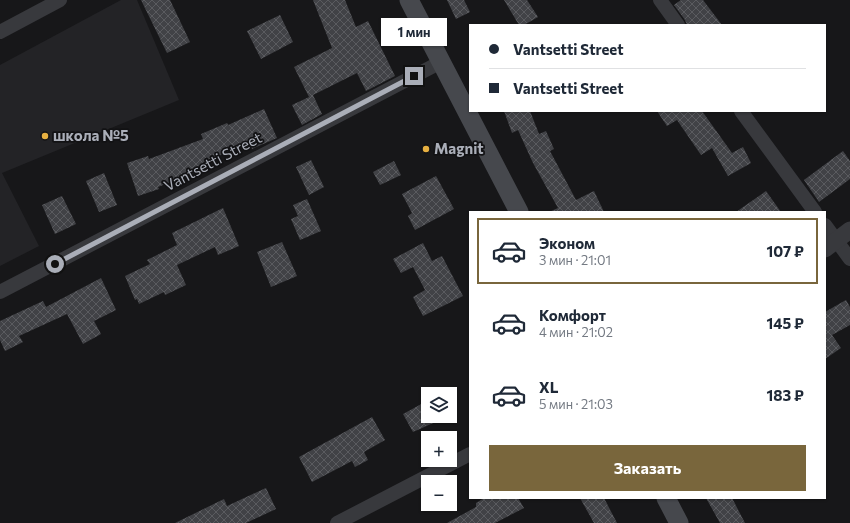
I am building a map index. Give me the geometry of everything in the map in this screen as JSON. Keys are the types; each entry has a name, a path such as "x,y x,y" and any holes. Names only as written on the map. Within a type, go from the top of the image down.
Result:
{"main road":[{"path":"409,0 518,211"},
{"path":"667,499 679,523"}],"street":[{"path":"0,32 60,0"},
{"path":"660,0 677,24"},
{"name":"Vantsetti Street","path":"0,292 441,62"},
{"path":"742,112 814,211"},
{"path":"826,228 831,245 850,259"},
{"path":"831,245 850,230"},
{"path":"338,523 469,455"}],"shaded area":[{"name":"школа №5","path":"121,0 137,0 179,100 2,173 39,246 0,266 0,65"}],"building":[{"path":"141,0 170,0 190,42 167,53"},
{"path":"313,0 345,0 356,27 368,21 395,76 366,91 357,73 313,95 322,114 302,125 292,105 309,97 294,67 332,48"},
{"path":"447,0 464,0 470,12 456,19"},
{"path":"504,0 527,0 538,17 526,24 518,24"},
{"path":"681,0 703,0 721,24 687,24 674,5"},
{"path":"280,15 293,42 261,59 247,31"},
{"path":"264,109 277,138 252,149 249,143 202,163 204,169 158,187 159,189 138,196 127,163 148,156 149,159 203,139 201,134 227,123 228,125"},
{"path":"504,112 530,112 539,134 546,131 554,149 550,151 576,200 594,191 604,211 551,211 558,208 533,163 518,130 512,133"},
{"path":"658,112 703,112 732,153 743,147 751,163 728,176 712,148 701,155 677,120 667,126"},
{"path":"843,151 850,161 850,179 819,202 804,180"},
{"path":"311,160 324,187 309,195 296,167"},
{"path":"394,161 401,175 380,185 373,172"},
{"path":"104,173 117,205 99,212 86,181"},
{"path":"436,176 454,209 415,230 408,216 412,213 402,194"},
{"path":"766,191 780,211 737,211"},
{"path":"62,196 76,224 55,234 42,205"},
{"path":"307,199 321,231 300,240 291,219 298,216 293,205"},
{"path":"223,208 239,246 218,255 215,247 177,265 186,285 165,295 164,292 139,304 137,299 135,300 125,276 150,264 147,260 177,245 172,233"},
{"path":"282,242 297,276 271,287 257,252"},
{"path":"423,243 432,261 442,256 463,296 423,316 413,297 425,290 413,267 401,273 393,259"},
{"path":"101,278 116,310 94,321 101,334 83,344 67,314 19,336 23,342 5,351 0,340 0,321 43,301 46,307"},
{"path":"846,300 850,307 850,325 832,335 841,348 826,358 826,311"},
{"path":"421,404 421,423 433,423 413,432 403,414"},
{"path":"372,417 385,440 364,452 368,460 355,467 352,461 312,482 299,457"},
{"path":"266,488 276,509 246,523 175,523 224,499 227,506"},
{"path":"482,499 519,499 524,508 495,523 447,523 476,507 476,503"},
{"path":"581,499 605,499 617,523 594,523"},
{"path":"707,499 733,499 745,523 720,523"}],"place":[{"name":"школа №5","path":"45,136"},
{"name":"Magnit","path":"426,149"}],"route":[{"path":"55,264 414,76"}]}
